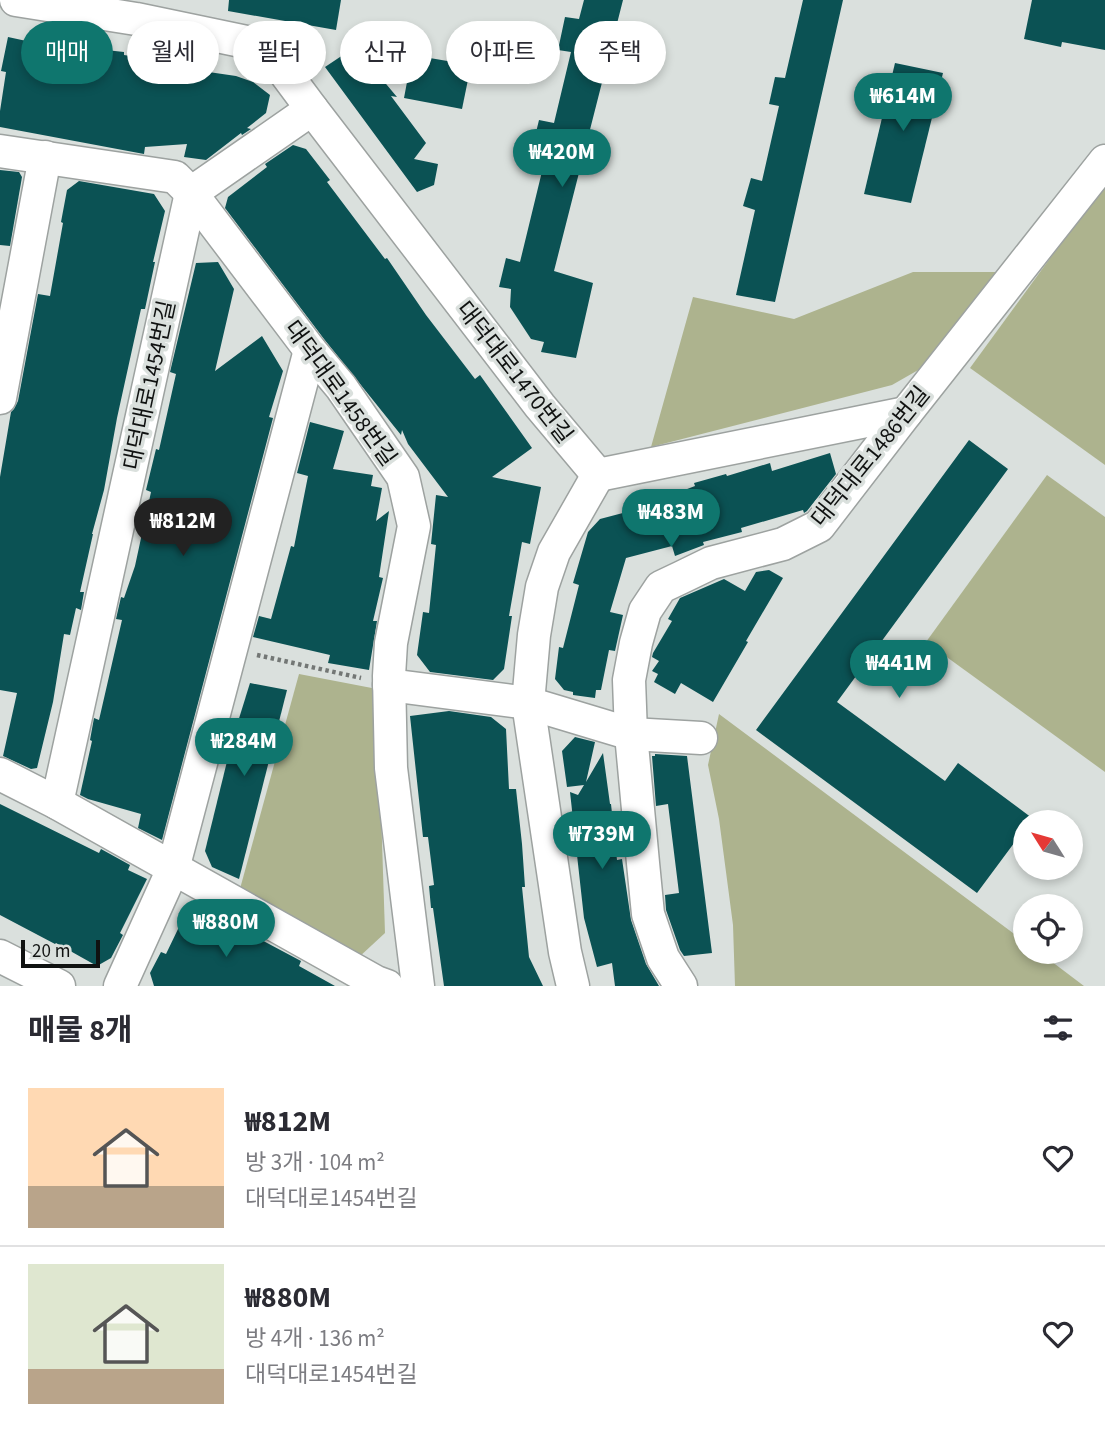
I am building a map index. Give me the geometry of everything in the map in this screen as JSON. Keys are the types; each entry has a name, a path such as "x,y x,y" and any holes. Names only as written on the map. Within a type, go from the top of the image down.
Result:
{"street":[{"name":"대덕대로1470번길","path":"16,0 136,19 251,43 277,62 540,406 598,475"},
{"path":"191,193 312,109"},
{"name":"대덕대로1458번길","path":"0,151 175,177 191,193 341,387 402,477 414,526 381,683 418,986"},
{"path":"0,398 45,157"},
{"name":"대덕대로1486번길","path":"681,986 663,958 648,914 631,734 629,680 645,611 661,587 711,563 783,544 819,526 1105,162"},
{"name":"대덕대로1454번길","path":"57,803 191,193"},
{"path":"120,986 173,869 310,350"},
{"path":"573,986 565,952 528,703 534,635 542,587 554,552 598,475 906,413"},
{"path":"381,683 528,703 631,734 701,738"},
{"path":"0,774 387,986"},
{"path":"0,956 59,986"}],"path":[{"path":"249,653 381,683"}],"green space":[{"path":"1105,183 1105,465 970,368"},
{"path":"913,272 996,272 920,369 892,385 651,447 693,297 794,319"},
{"path":"1047,475 1105,517 1105,772 926,642"},
{"path":"299,674 377,689 385,933 358,958 238,896"},
{"path":"719,714 1013,933 1013,964 1055,964 1084,986 735,986 733,925 719,819 708,765"}],"building":[{"path":"229,0 341,0 336,30 326,28 326,21 285,21 228,11"},
{"path":"584,0 623,0 618,21 574,21 574,84 602,84 554,271 593,283 576,358 541,352 544,342 531,339 510,307 511,289 499,287 506,258 520,262 546,155 531,153 539,120 554,123 571,52 560,50 565,17 579,19"},
{"path":"803,0 843,0 775,302 736,295 755,210 743,206 751,178 762,181 779,106 769,104 775,77 785,78"},
{"path":"1032,0 1105,0 1105,50 1062,42 1061,47 1024,39"},
{"path":"8,37 21,40 21,84 113,84 113,51 124,52 127,55 127,84 219,84 219,74 233,76 233,84 256,84 270,95 266,113 247,128 251,129 242,135 241,133 206,160 184,157 187,144 145,147 144,154 0,127 6,72 1,71"},
{"path":"340,57 340,84 386,84 397,97 391,96 426,143 414,159 438,164 434,185 417,192 326,66"},
{"path":"432,58 446,61 446,84 467,84 462,109 404,98 407,84 432,84"},
{"path":"895,63 943,73 911,203 864,194"},
{"path":"293,145 306,149 330,180 327,182 385,259 387,258 426,315 475,379 480,375 532,448 492,477 541,487 530,544 522,542 509,616 512,616 504,669 493,680 430,672 417,655 423,612 429,613 436,545 431,544 436,495 448,497 408,444 402,430 401,435 225,208 228,197 267,167 265,164"},
{"path":"0,170 19,172 22,177 10,246 0,245"},
{"path":"79,181 154,194 165,211 92,534 80,592 84,592 81,610 76,608 70,635 64,634 53,702 37,768 31,769 3,756 17,693 0,690 0,477 11,412 18,401 38,294 50,296 67,190"},
{"path":"218,262 234,289 215,371 262,336 283,371 162,840 138,828 141,814 80,795 92,741 94,718 99,720 122,620 116,619 121,597 124,598 135,566 151,492 146,490 156,449 159,450 176,374 170,372 196,263"},
{"path":"310,422 344,431 333,469 373,475 371,486 382,488 376,521 389,511 379,577 383,578 373,621 377,621 369,670 328,663 330,655 253,637 259,616 271,619 291,546 294,547 308,476 297,473"},
{"path":"969,440 1008,469 837,702 945,781 958,763 1021,810 1013,810 1013,845 977,893 756,730"},
{"path":"830,453 836,474 804,513 803,510 741,528 742,532 703,542 704,545 675,556 672,546 626,558 610,612 623,615 615,651 609,650 601,690 596,690 595,698 573,695 573,692 564,690 555,679 559,647 563,648 579,585 573,583 588,532 600,519 657,504 656,501 695,486 694,483 770,463 772,471"},
{"path":"769,570 783,578 713,702 681,683 675,694 654,682 658,674 652,671 659,661 652,657 653,653 672,621 668,619 680,598 724,579 745,591 756,572"},
{"path":"250,683 287,690 239,879 212,867 205,851 232,741"},
{"path":"449,711 491,717 506,729 509,789 516,789 522,844 525,887 522,887 529,957 543,986 444,986 431,908 429,886 434,885 428,837 423,837 410,716"},
{"path":"575,737 595,742 586,782 603,753 617,860 622,859 631,920 646,964 659,986 615,986 612,963 597,967 584,918 570,792 578,795 584,785 567,787 562,751"},
{"path":"652,756 687,756 712,953 684,956 666,910 665,895 679,893 668,804 656,806"},
{"path":"0,804 99,853 101,849 130,865 128,870 147,879 120,933 123,935 111,958 97,966 0,915"},
{"path":"198,906 301,961 299,966 335,986 154,986 150,973 161,952 166,954 179,927 186,929 189,914 193,915"}]}
